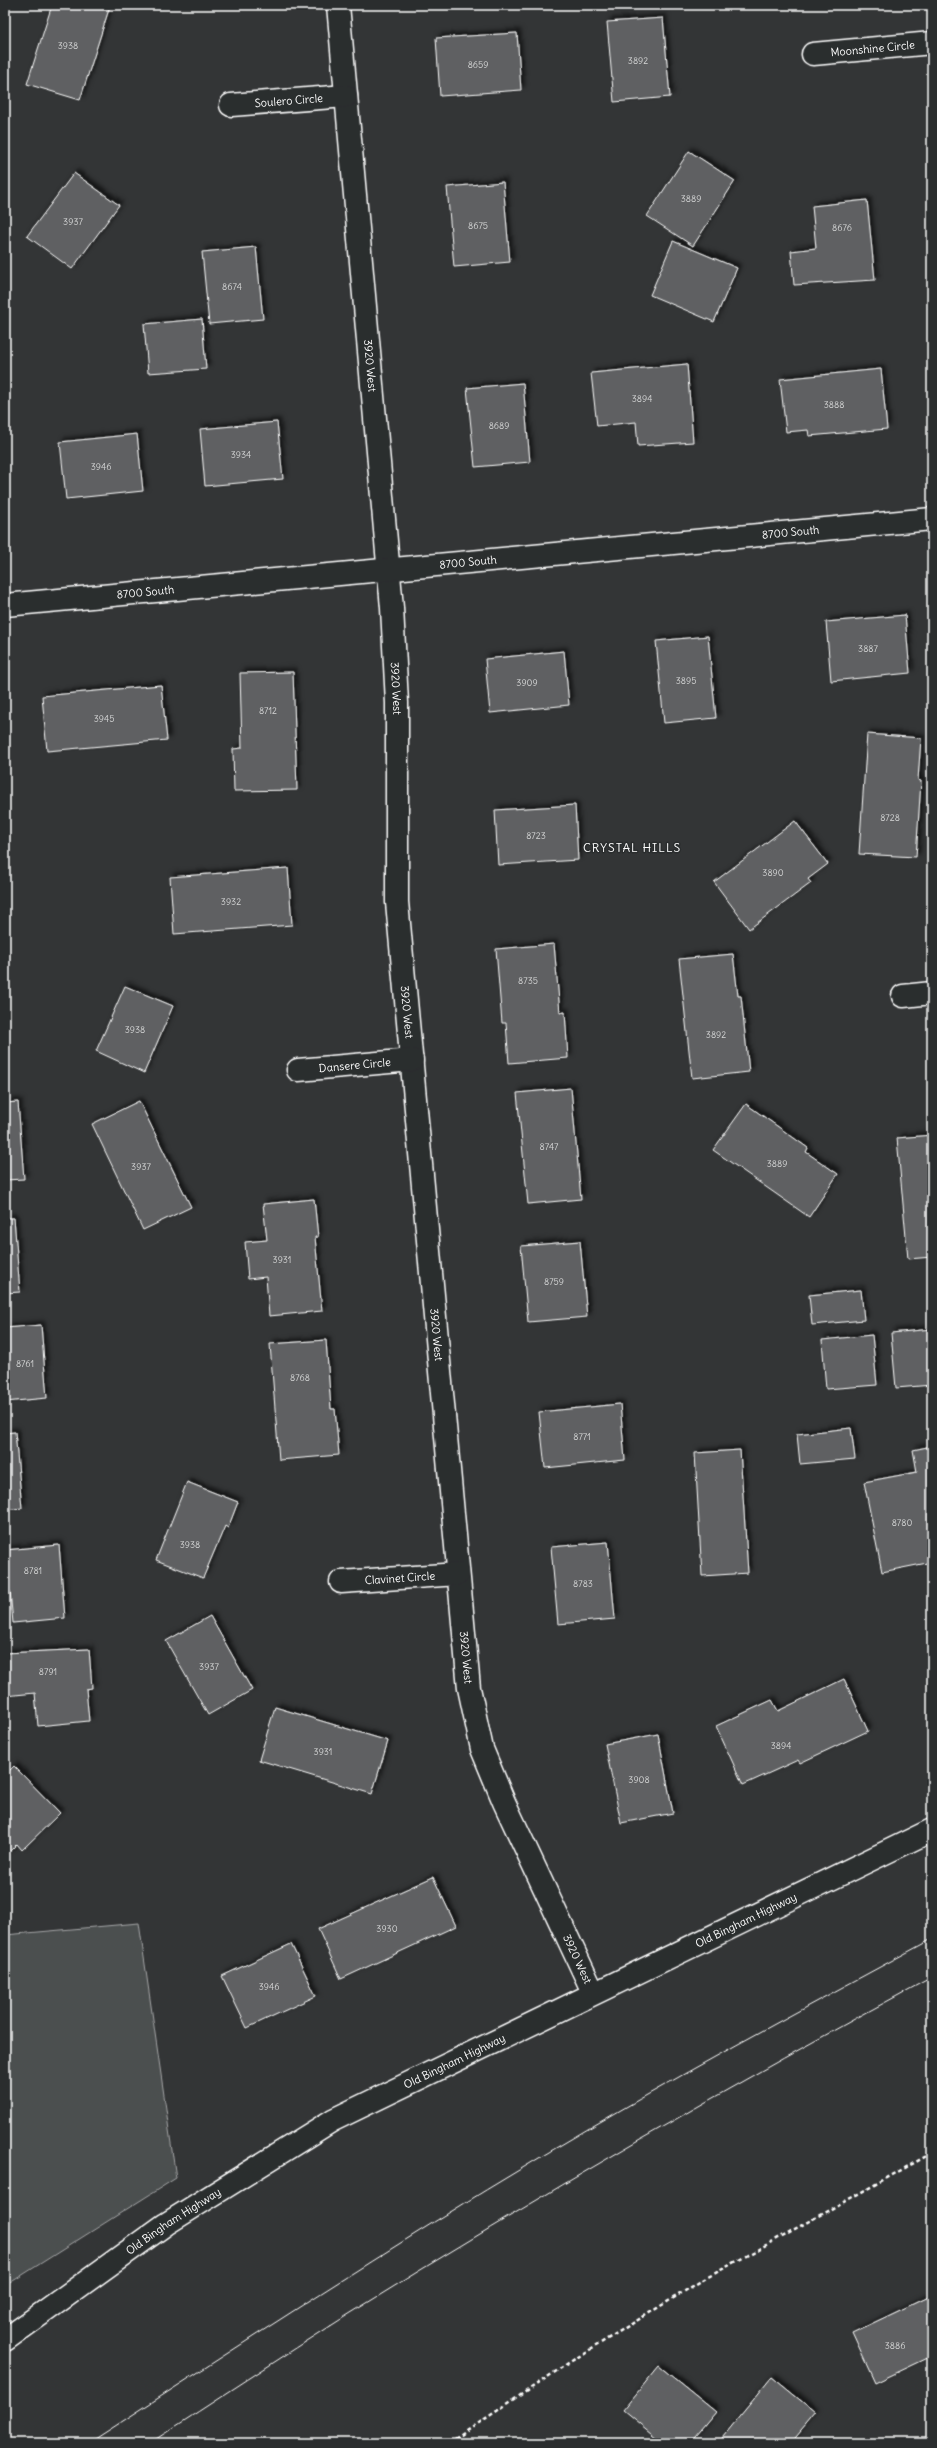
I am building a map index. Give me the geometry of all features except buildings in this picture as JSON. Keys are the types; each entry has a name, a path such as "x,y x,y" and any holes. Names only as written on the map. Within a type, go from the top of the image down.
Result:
{"street":[{"name":"3920 West","path":"338,5 388,569 397,703 397,902 469,1688 482,1749 504,1802 593,1992"},
{"name":"Moonshine Circle","path":"813,54 932,43"},
{"name":"Soulero Circle","path":"231,105 346,96"},
{"name":"8700 South","path":"5,605 932,519"},
{"path":"903,996 932,993"},
{"name":"Dansere Circle","path":"298,1070 412,1060"},
{"name":"Clavinet Circle","path":"341,1582 458,1574"},
{"name":"Old Bingham Highway","path":"5,2340 166,2224 301,2138 397,2087 932,1830"}],"path":[{"path":"450,2443 570,2362 701,2281 932,2153"}],"shaded area":[{"path":"139,1923 176,2178 5,2286 5,1935"}],"tram line":[{"path":"89,2443 372,2261 544,2155 688,2072 932,1939"},
{"path":"150,2443 346,2316 490,2228 709,2100 932,1977"}],"district":[{"name":"CRYSTAL HILLS","path":"632,847"}]}
